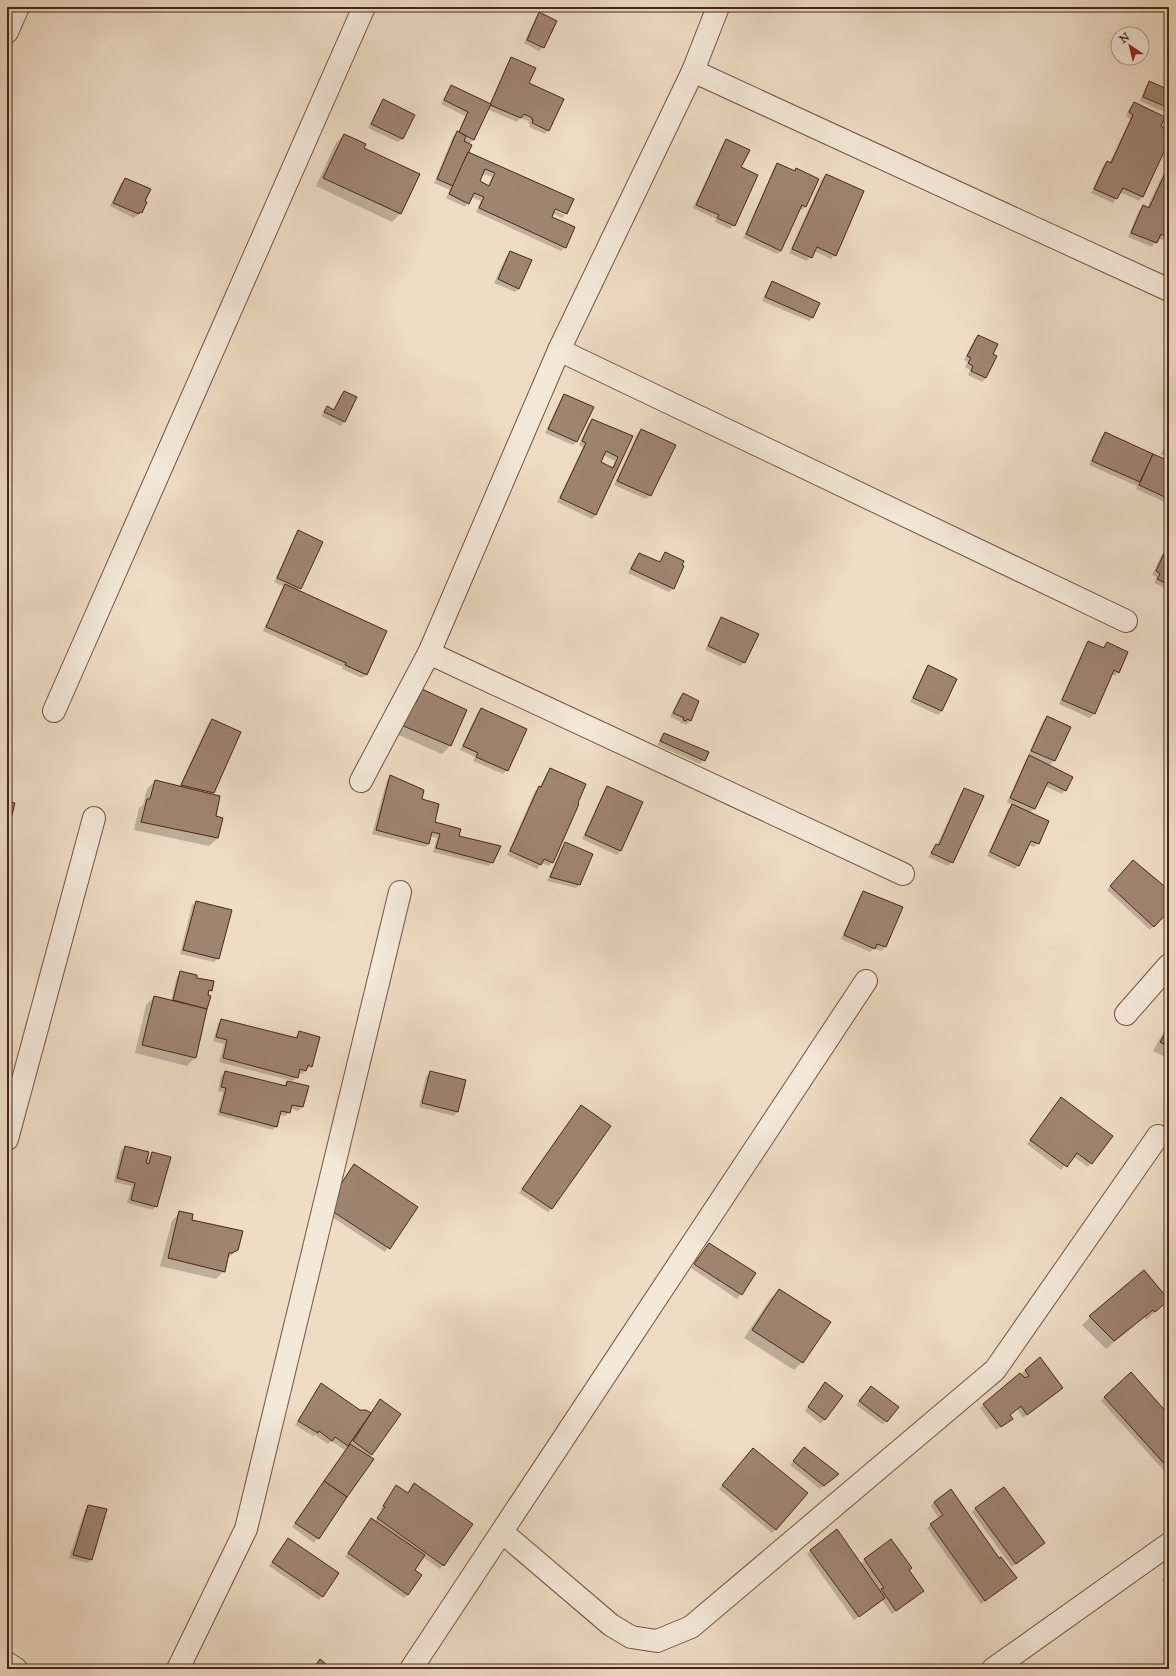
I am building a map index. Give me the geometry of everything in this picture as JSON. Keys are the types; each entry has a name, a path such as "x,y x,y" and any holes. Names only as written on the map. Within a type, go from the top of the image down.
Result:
{"street":[{"path":"7,32 18,7"},
{"path":"54,712 364,7"},
{"path":"361,781 430,653 559,350 693,71 718,7"},
{"path":"693,71 1169,290"},
{"path":"559,350 1126,621"},
{"path":"430,653 903,874"},
{"path":"7,1139 94,818"},
{"path":"178,1669 246,1529 400,892"},
{"path":"1126,1014 1169,965"},
{"path":"411,1669 866,981"},
{"path":"502,1532 611,1625 631,1637 657,1641 690,1627 995,1370 1158,1136"},
{"path":"993,1669 1169,1544"},
{"path":"7,1663 16,1669"}],"building":[{"path":"539,12 557,21 544,48 527,40"},
{"path":"511,57 536,68 529,83 564,99 549,131 532,123 532,118 524,114 521,118 490,105"},
{"path":"1149,81 1169,90 1169,108 1143,97"},
{"path":"451,85 491,104 474,140 459,132 468,112 444,100"},
{"path":"383,99 415,115 403,139 371,124"},
{"path":"1134,102 1165,117 1161,126 1169,130 1169,141 1143,197 1123,188 1117,199 1094,189 1107,161 1111,163 1133,115 1129,112"},
{"path":"457,131 466,136 464,141 472,145 453,186 437,179"},
{"path":"344,134 366,144 364,148 420,174 401,214 323,178"},
{"path":"726,139 750,150 741,167 758,175 735,226 717,218 719,215 696,205"},
{"path":"468,152 574,199 567,214 555,209 552,217 575,227 566,248 479,208 484,197 474,193 469,204 449,194","holes":["485,169 495,173 489,186 480,181"]},
{"path":"777,163 795,171 796,168 819,179 806,207 802,205 781,251 746,234"},
{"path":"1168,167 1169,238 1161,234 1157,243 1131,233 1143,205 1149,208"},
{"path":"826,174 864,191 836,256 817,247 812,258 792,249"},
{"path":"125,178 151,189 145,201 147,202 142,213 140,212 139,214 113,203"},
{"path":"510,251 532,260 519,289 498,279"},
{"path":"772,281 820,303 813,318 765,297"},
{"path":"978,335 998,344 993,354 997,356 986,378 971,371 973,366 968,363 971,358 967,356"},
{"path":"344,391 357,397 345,422 324,412 327,406 334,410"},
{"path":"564,394 594,407 577,442 548,429"},
{"path":"592,419 633,436 596,515 560,498 586,443 582,441","holes":["606,451 618,457 613,468 601,462"]},
{"path":"641,429 676,445 651,496 617,481"},
{"path":"1105,432 1153,454 1140,482 1092,461"},
{"path":"1169,438 1169,452 1164,450"},
{"path":"1153,454 1169,461 1169,499 1139,485"},
{"path":"298,530 323,542 301,589 277,578"},
{"path":"1169,548 1169,585 1157,579 1160,574 1156,571 1166,549 1168,550"},
{"path":"665,552 684,561 682,565 684,566 674,589 631,569 639,553 660,562"},
{"path":"285,584 387,631 367,675 345,665 346,663 266,627"},
{"path":"721,617 759,634 745,663 708,646"},
{"path":"1088,641 1104,648 1107,642 1128,652 1119,673 1114,670 1095,714 1062,700"},
{"path":"928,665 957,679 942,711 913,698"},
{"path":"422,689 467,710 451,746 401,725 412,702 416,703"},
{"path":"683,693 699,701 691,721 687,719 686,721 683,720 684,718 673,713"},
{"path":"481,708 527,729 508,771 476,757 478,753 463,746"},
{"path":"1047,716 1071,727 1055,761 1031,751"},
{"path":"212,719 241,732 214,793 181,785"},
{"path":"664,733 709,752 705,761 660,741"},
{"path":"1029,755 1073,777 1066,791 1048,782 1035,809 1010,798"},
{"path":"550,768 586,784 578,803 579,804 553,863 544,859 541,865 510,851 539,786 541,787"},
{"path":"390,775 424,790 422,799 439,804 435,822 461,829 459,836 501,846 493,863 436,848 440,834 432,832 429,844 376,830"},
{"path":"155,780 220,796 216,816 223,818 218,838 141,822 147,799 150,799"},
{"path":"607,786 643,802 621,851 585,835"},
{"path":"964,788 984,796 953,863 931,853 936,844 939,845"},
{"path":"7,801 15,803 7,835"},
{"path":"1012,804 1049,821 1039,844 1031,841 1019,866 990,852"},
{"path":"565,842 593,854 580,885 550,877"},
{"path":"1133,860 1169,890 1169,911 1154,927 1110,886"},
{"path":"863,891 903,907 886,947 877,944 875,949 844,935"},
{"path":"196,901 232,910 219,959 183,950"},
{"path":"180,971 197,975 197,978 214,981 212,991 209,990 208,995 211,996 207,1009 173,1000"},
{"path":"154,996 207,1009 196,1058 142,1045"},
{"path":"221,1019 297,1038 299,1031 320,1037 312,1067 308,1065 306,1071 300,1069 298,1078 223,1058 227,1040 216,1037"},
{"path":"1169,1027 1169,1047 1160,1042"},
{"path":"225,1071 286,1086 287,1081 309,1086 303,1107 292,1105 290,1113 281,1111 277,1127 220,1112 226,1088 221,1087"},
{"path":"430,1071 466,1080 458,1112 422,1103"},
{"path":"1061,1097 1113,1136 1092,1164 1077,1153 1067,1167 1030,1140"},
{"path":"581,1105 611,1126 552,1209 522,1189"},
{"path":"125,1146 149,1152 146,1163 149,1164 152,1152 171,1157 157,1207 131,1200 135,1183 117,1178"},
{"path":"354,1164 418,1207 390,1249 326,1207"},
{"path":"179,1211 193,1214 192,1220 243,1231 238,1250 229,1253 225,1272 168,1258"},
{"path":"709,1243 756,1273 742,1295 694,1264"},
{"path":"1144,1270 1169,1300 1155,1312 1153,1310 1114,1341 1089,1316"},
{"path":"779,1289 831,1322 803,1363 752,1330"},
{"path":"1040,1357 1063,1388 1027,1415 1021,1406 1010,1415 1013,1419 1001,1427 983,1404 1020,1373 1025,1378 1029,1376 1025,1370"},
{"path":"1131,1372 1169,1415 1169,1469 1104,1397"},
{"path":"825,1382 843,1396 825,1420 808,1407"},
{"path":"321,1383 360,1410 366,1410 371,1413 348,1446 335,1437 332,1441 319,1431 318,1433 298,1421"},
{"path":"871,1386 899,1407 887,1422 859,1401"},
{"path":"380,1399 401,1414 372,1455 353,1441"},
{"path":"350,1444 374,1459 347,1497 324,1481"},
{"path":"804,1447 839,1474 824,1486 793,1461"},
{"path":"753,1448 808,1493 776,1530 722,1485"},
{"path":"324,1481 347,1497 319,1539 295,1523"},
{"path":"414,1483 473,1524 444,1566 377,1518 385,1507 383,1506 396,1485 408,1493"},
{"path":"1004,1487 1045,1543 1016,1564 975,1508"},
{"path":"951,1489 999,1558 1001,1557 1017,1578 985,1601 930,1524 943,1515 934,1502"},
{"path":"88,1505 107,1509 92,1560 73,1555"},
{"path":"371,1518 425,1555 415,1570 422,1575 408,1595 348,1553"},
{"path":"837,1529 885,1598 859,1617 810,1550"},
{"path":"288,1538 339,1573 323,1597 272,1562"},
{"path":"891,1539 912,1568 909,1570 924,1591 896,1611 881,1589 884,1588 864,1559"},
{"path":"320,1659 332,1669 313,1669"}]}
